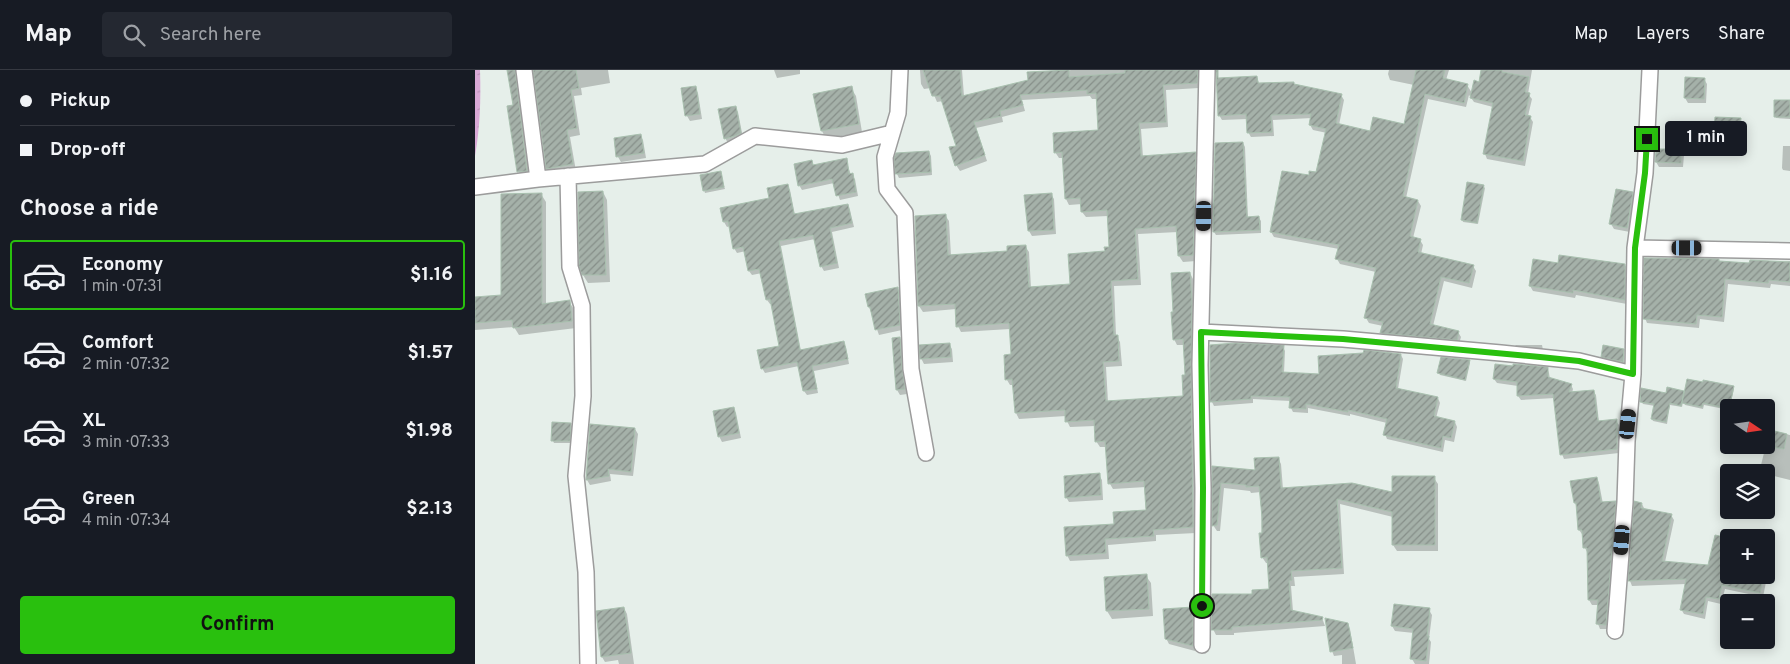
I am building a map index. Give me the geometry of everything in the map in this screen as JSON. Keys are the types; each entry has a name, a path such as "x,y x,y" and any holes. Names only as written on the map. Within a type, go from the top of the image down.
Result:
{"street":[{"path":"524,70 538,179"},
{"path":"900,70 898,113 885,157 887,189 905,213 911,369 926,454"},
{"path":"1202,645 1203,488 1201,332 1207,70"},
{"path":"1615,631 1633,374 1635,248 1645,173 1650,70"},
{"path":"475,187 538,179 705,164 755,136 842,145 892,133"},
{"path":"568,176 570,267 582,306 583,396 576,476 586,572 587,664"},
{"path":"1635,248 1790,251"},
{"path":"1201,332 1343,339 1511,354 1579,361 1633,374"}],"water":[{"path":"475,70 480,70 480,92 475,156"}],"building":[{"path":"507,70 515,70 527,171 517,172 507,106 513,105"},
{"path":"533,70 576,70 579,88 571,90 577,128 567,130 573,164 546,169"},
{"path":"923,70 960,70 962,96 1028,80 1027,72 1069,70 1069,77 1125,73 1125,70 1198,70 1197,83 1163,85 1166,122 1139,123 1141,156 1196,152 1193,255 1178,256 1176,226 1135,229 1138,279 1111,281 1114,335 1118,335 1119,361 1103,362 1106,401 1183,396 1182,375 1185,375 1183,339 1173,340 1171,273 1190,272 1192,301 1193,527 1153,530 1154,536 1105,539 1106,553 1066,556 1064,527 1114,524 1113,512 1146,510 1144,481 1108,484 1105,441 1095,442 1094,420 1065,422 1065,410 1015,413 1012,379 1005,380 1004,355 1011,354 1009,323 956,327 955,304 918,306 915,216 946,214 948,255 1007,251 1007,246 1026,245 1029,287 1070,284 1068,254 1105,251 1104,247 1109,247 1107,210 1081,212 1080,198 1065,199 1062,152 1054,153 1053,133 1098,130 1096,93 1087,94 1087,90 1020,95 1023,105 1000,111 1001,116 974,122 985,155 955,166 949,147 956,146 940,96 932,96"},
{"path":"1216,70 1218,70 1218,78 1257,76 1258,83 1294,82 1294,84 1342,94 1336,123 1370,131 1373,117 1404,124 1416,70 1445,70 1443,78 1468,84 1464,103 1425,94 1403,196 1418,200 1410,236 1421,239 1418,252 1474,265 1469,283 1441,277 1430,324 1459,331 1457,340 1380,333 1383,322 1364,318 1376,268 1335,259 1339,245 1270,232 1282,171 1309,175 1309,171 1316,172 1326,129 1309,125 1311,114 1271,115 1272,132 1247,133 1246,114 1218,116"},
{"path":"1481,70 1502,70 1502,72 1529,77 1525,92 1530,93 1525,115 1531,116 1523,161 1483,154 1493,103 1470,98 1474,80 1479,82"},
{"path":"1685,77 1705,78 1704,99 1684,98"},
{"path":"696,86 700,114 685,116 681,88"},
{"path":"852,86 859,124 821,131 813,94"},
{"path":"1774,100 1790,100 1790,117 1774,117"},
{"path":"736,106 741,133 724,139 718,109"},
{"path":"1715,117 1741,118 1740,132 1714,131"},
{"path":"641,134 644,153 616,157 614,138"},
{"path":"1243,142 1247,217 1259,216 1260,230 1213,232 1215,143"},
{"path":"1656,149 1681,149 1681,163 1655,162"},
{"path":"929,151 931,172 895,174 894,158 896,153"},
{"path":"847,158 849,174 853,173 856,192 836,196 832,179 798,186 794,164 812,160 813,165"},
{"path":"721,171 724,187 703,191 700,175"},
{"path":"1467,182 1484,185 1477,223 1461,220"},
{"path":"788,184 794,214 848,204 852,223 830,228 837,263 820,267 813,235 779,241 800,350 844,341 848,359 812,366 817,389 803,391 797,362 761,369 757,350 779,346 770,299 766,300 759,269 748,271 743,247 733,249 728,221 723,222 720,208 769,198 767,188"},
{"path":"1616,189 1633,192 1627,228 1609,224"},
{"path":"603,191 606,275 582,275 579,266 578,192"},
{"path":"542,193 542,304 570,300 572,321 513,328 512,320 475,323 475,297 501,295 501,194"},
{"path":"1052,193 1054,230 1028,231 1024,195"},
{"path":"1559,255 1625,264 1625,300 1573,290 1573,293 1529,286 1533,259 1558,263"},
{"path":"1644,258 1719,259 1719,261 1749,263 1750,260 1790,262 1790,282 1769,280 1768,283 1725,279 1722,317 1697,315 1696,324 1643,319"},
{"path":"898,287 900,325 875,330 865,294"},
{"path":"900,337 905,389 896,390 892,338"},
{"path":"950,343 951,357 920,359 919,345"},
{"path":"1235,343 1284,345 1282,372 1319,374 1318,356 1363,353 1364,350 1401,354 1396,388 1438,397 1434,416 1455,421 1451,438 1443,436 1441,448 1383,435 1387,419 1348,410 1348,412 1306,404 1306,409 1289,408 1290,397 1251,396 1251,399 1210,402 1210,345"},
{"path":"1603,345 1624,349 1623,362 1601,357"},
{"path":"1441,357 1470,360 1465,380 1437,373"},
{"path":"1495,364 1548,367 1548,377 1572,384 1569,392 1594,390 1598,421 1617,419 1617,449 1560,455 1553,394 1517,396 1517,382 1493,379"},
{"path":"1687,379 1734,386 1731,399 1720,399 1720,407 1703,403 1702,407 1682,403"},
{"path":"1667,387 1684,391 1681,406 1670,403 1666,422 1651,419 1654,404 1640,402 1641,388 1666,393"},
{"path":"734,407 739,433 718,437 713,411"},
{"path":"552,422 571,423 570,441 551,441"},
{"path":"590,424 635,428 631,472 608,469 609,476 586,480"},
{"path":"1775,431 1787,434 1784,449 1775,448"},
{"path":"1279,457 1281,488 1352,483 1392,492 1392,476 1435,476 1435,545 1392,545 1392,512 1337,499 1342,568 1291,571 1292,580 1289,581 1291,610 1323,617 1322,620 1232,627 1232,630 1211,630 1212,594 1252,594 1252,590 1269,589 1267,557 1261,558 1259,533 1262,533 1262,517 1259,486 1246,487 1246,485 1221,483 1217,525 1212,526 1212,466 1255,470 1254,458"},
{"path":"1100,473 1101,495 1065,498 1064,476"},
{"path":"1597,477 1601,502 1616,501 1606,625 1596,624 1598,600 1588,600 1587,548 1583,548 1582,530 1578,530 1576,503 1574,503 1570,481"},
{"path":"1634,501 1642,503 1641,508 1672,514 1662,561 1708,565 1715,535 1720,536 1720,584 1762,584 1760,593 1722,585 1719,599 1706,597 1703,614 1680,610 1686,579 1628,581"},
{"path":"1147,574 1149,609 1106,611 1104,577"},
{"path":"1394,604 1430,608 1426,661 1410,659 1413,629 1391,626"},
{"path":"624,607 631,653 601,657 596,611"},
{"path":"1193,607 1193,646 1165,639 1163,609"},
{"path":"1325,618 1348,623 1353,648 1330,652"}],"route":[{"path":"1202,606 1201,332 1343,339 1540,357 1579,361 1633,374 1635,248 1645,173 1647,139"}]}
